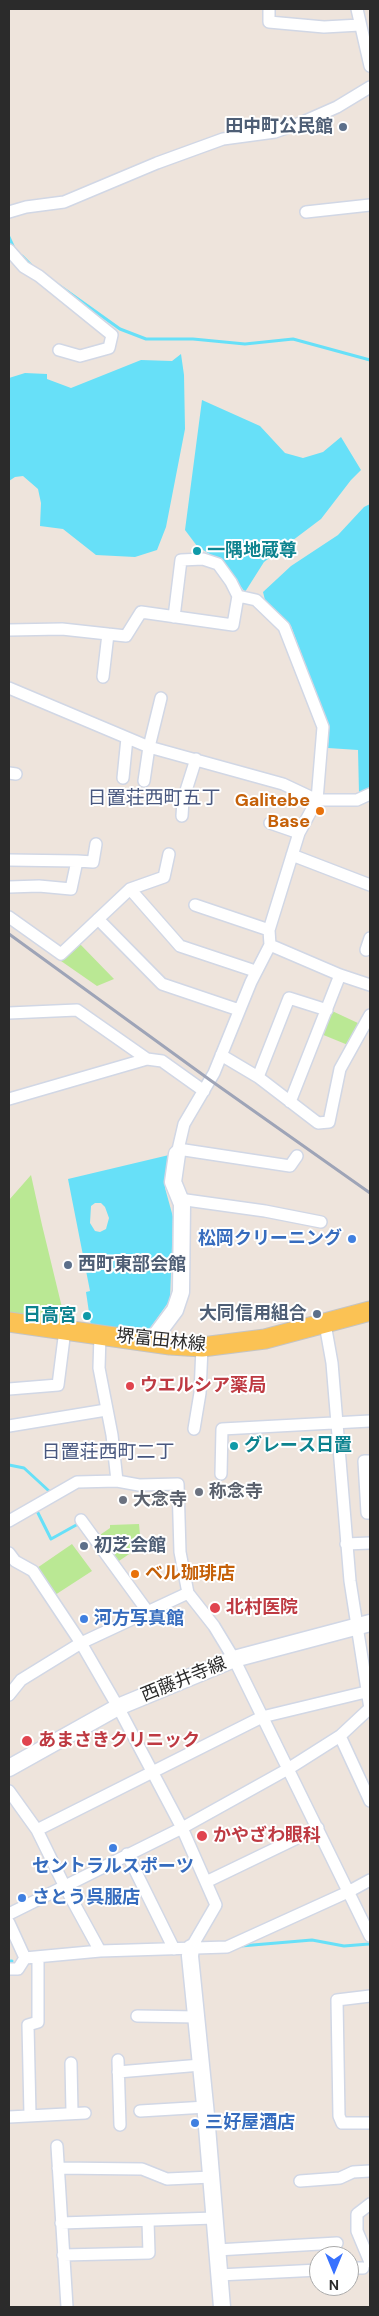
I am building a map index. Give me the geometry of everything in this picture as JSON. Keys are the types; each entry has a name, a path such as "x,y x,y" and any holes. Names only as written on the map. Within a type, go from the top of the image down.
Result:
{"main road":[{"name":"堺富田林線","path":"9,1322 150,1342 202,1347 265,1339 370,1311"}],"street":[{"path":"269,9 269,22 324,27 360,25"},
{"path":"356,9 370,66"},
{"path":"9,212 26,207 64,202 157,163 223,139 275,132 336,107 370,87"},
{"path":"306,212 370,204"},
{"path":"9,250 24,267 40,276 112,335 109,348 80,356 59,350"},
{"path":"9,630 62,629 126,636 141,612 174,617 233,625 238,596 218,564 203,559 181,560 174,617"},
{"path":"150,1342 175,1310 181,1292 182,1204 173,1182 177,1151 184,1124 204,1091 221,1055 255,971 264,959 270,945 269,930 299,833 317,800 323,727 284,626 256,600 238,596"},
{"path":"103,677 108,634"},
{"path":"9,688 149,746 283,784 317,800 357,800 370,794"},
{"path":"144,781 149,746 161,698"},
{"path":"123,778 127,738"},
{"path":"182,816 183,800 196,759"},
{"path":"270,823 299,833"},
{"path":"9,860 93,862 96,844"},
{"path":"9,918 61,954 130,889 164,877 169,854"},
{"path":"292,856 370,885"},
{"path":"9,887 39,886 71,889 77,862"},
{"path":"130,889 180,946 255,971"},
{"path":"195,905 269,930"},
{"path":"98,919 162,984 239,1010"},
{"path":"366,950 370,938"},
{"path":"270,945 340,975 370,985"},
{"path":"290,1102 340,975"},
{"path":"258,1077 289,998 327,1010"},
{"path":"9,1013 78,1010 147,1059"},
{"path":"221,1055 258,1077 318,1123 329,1122 340,1069 370,1015"},
{"path":"9,1099 147,1059 162,1061 204,1091"},
{"path":"177,1151 290,1166 297,1156"},
{"path":"179,1199 321,1222"},
{"path":"9,1914 182,1828 288,1769 340,1736 370,1709 363,1625 346,1544 332,1362 325,1324"},
{"path":"9,1388 58,1385 65,1330"},
{"path":"100,1335 99,1368 117,1482"},
{"path":"194,1429 200,1394 202,1347"},
{"path":"9,1426 106,1410"},
{"path":"221,1474 222,1429 370,1421"},
{"path":"370,1461 364,1461 367,1513 370,1513"},
{"path":"9,1521 76,1482 117,1482 139,1485 178,1484 180,1552 188,1593 214,1626 234,1659 370,1936"},
{"path":"81,1520 148,1612"},
{"path":"346,1544 370,1543"},
{"path":"9,1553 15,1561 34,1570 81,1643 118,1707 182,1828 216,1905 191,1948 190,1956 206,2106 222,2307"},
{"path":"9,1694 21,1680 81,1643 188,1593"},
{"name":"西藤井寺線","path":"9,1768 118,1707 234,1659 363,1625"},
{"path":"9,1677 21,1680"},
{"path":"37,1830 152,1770 262,1717 369,1691"},
{"path":"340,1736 370,1801"},
{"path":"9,1790 37,1830 100,1951"},
{"path":"206,1882 318,1828"},
{"path":"127,1854 174,1949"},
{"path":"25,1958 100,1951 227,1947 348,1892 370,1880"},
{"path":"9,1923 25,1958"},
{"path":"30,2115 28,2025 38,2022 38,1957"},
{"path":"9,1970 18,1969 25,1958"},
{"path":"370,1996 337,2000 339,2116 342,2123 370,2123"},
{"path":"137,2016 196,2017"},
{"path":"70,2063 72,2112"},
{"path":"120,2125 118,2066 201,2065"},
{"path":"140,2112 206,2106"},
{"path":"9,2117 72,2112 84,2113"},
{"path":"57,2146 67,2307"},
{"path":"58,2168 142,2169 167,2179 212,2177"},
{"path":"300,2181 340,2178 353,2172 370,2171"},
{"path":"366,2265 357,2231 357,2214 370,2204"},
{"path":"61,2223 215,2218"},
{"path":"64,2255 149,2253 148,2221"},
{"path":"218,2250 338,2243"},
{"path":"219,2275 309,2270"}],"green space":[{"path":"79,943 114,979 97,986 61,961"},
{"path":"330,1010 360,1024 348,1045 321,1034"},
{"path":"31,1175 65,1320 9,1312 9,1200"},
{"path":"139,1524 141,1546 116,1563 97,1537 110,1528 110,1525"},
{"path":"72,1544 92,1571 55,1595 37,1568"}],"water":[{"path":"181,354 184,375 185,429 166,527 157,550 135,557 96,555 63,529 40,526 41,503 38,489 23,476 15,477 9,481 9,378 25,373 47,374 47,379 71,388 141,360 172,361"},
{"path":"202,400 260,426 285,453 303,458 323,452 341,437 361,470 321,519 264,562 245,592 222,562 197,546 185,530"},
{"path":"370,504 370,791 359,793 358,750 328,748 329,728 291,626 265,600 263,592 291,566 338,535 364,507"},
{"path":"169,1155 165,1188 173,1217 170,1300 148,1331 91,1326 86,1292 90,1291 68,1179","holes":["95,1203 101,1203 105,1207 109,1218 106,1229 100,1232 95,1231 90,1223 91,1206"]}],"waterway":[{"path":"9,237 14,248"},
{"path":"22,256 32,266"},
{"path":"57,284 120,329 146,339 193,339 245,344 293,339 370,360"},
{"path":"9,1465 24,1468 49,1491 48,1496"},
{"path":"36,1509 51,1539 78,1524"},
{"path":"241,1946 312,1940 344,1946 369,1944"}],"railway":[{"path":"9,934 370,1193"}],"place":[{"name":"田中町公民館","path":"343,127"},
{"name":"一隅地蔵尊","path":"197,551"},
{"name":"Galitebe Base","path":"320,811"},
{"name":"松岡クリーニング","path":"352,1239"},
{"name":"西町東部会館","path":"68,1265"},
{"name":"大同信用組合","path":"317,1314"},
{"name":"日高宮","path":"87,1316"},
{"name":"ウエルシア薬局","path":"130,1386"},
{"name":"グレース日置","path":"234,1446"},
{"name":"称念寺","path":"199,1492"},
{"name":"大念寺","path":"123,1500"},
{"name":"初芝会館","path":"84,1546"},
{"name":"ベル珈琲店","path":"135,1574"},
{"name":"北村医院","path":"215,1608"},
{"name":"河方写真館","path":"84,1619"},
{"name":"あまさきクリニック","path":"27,1741"},
{"name":"かやざわ眼科","path":"202,1836"},
{"name":"セントラルスポーツ","path":"113,1848"},
{"name":"さとう呉服店","path":"22,1898"},
{"name":"三好屋酒店","path":"195,2123"}],"district":[{"name":"日置荘西町五丁","path":"154,799"},
{"name":"日置荘西町二丁","path":"108,1453"}]}
